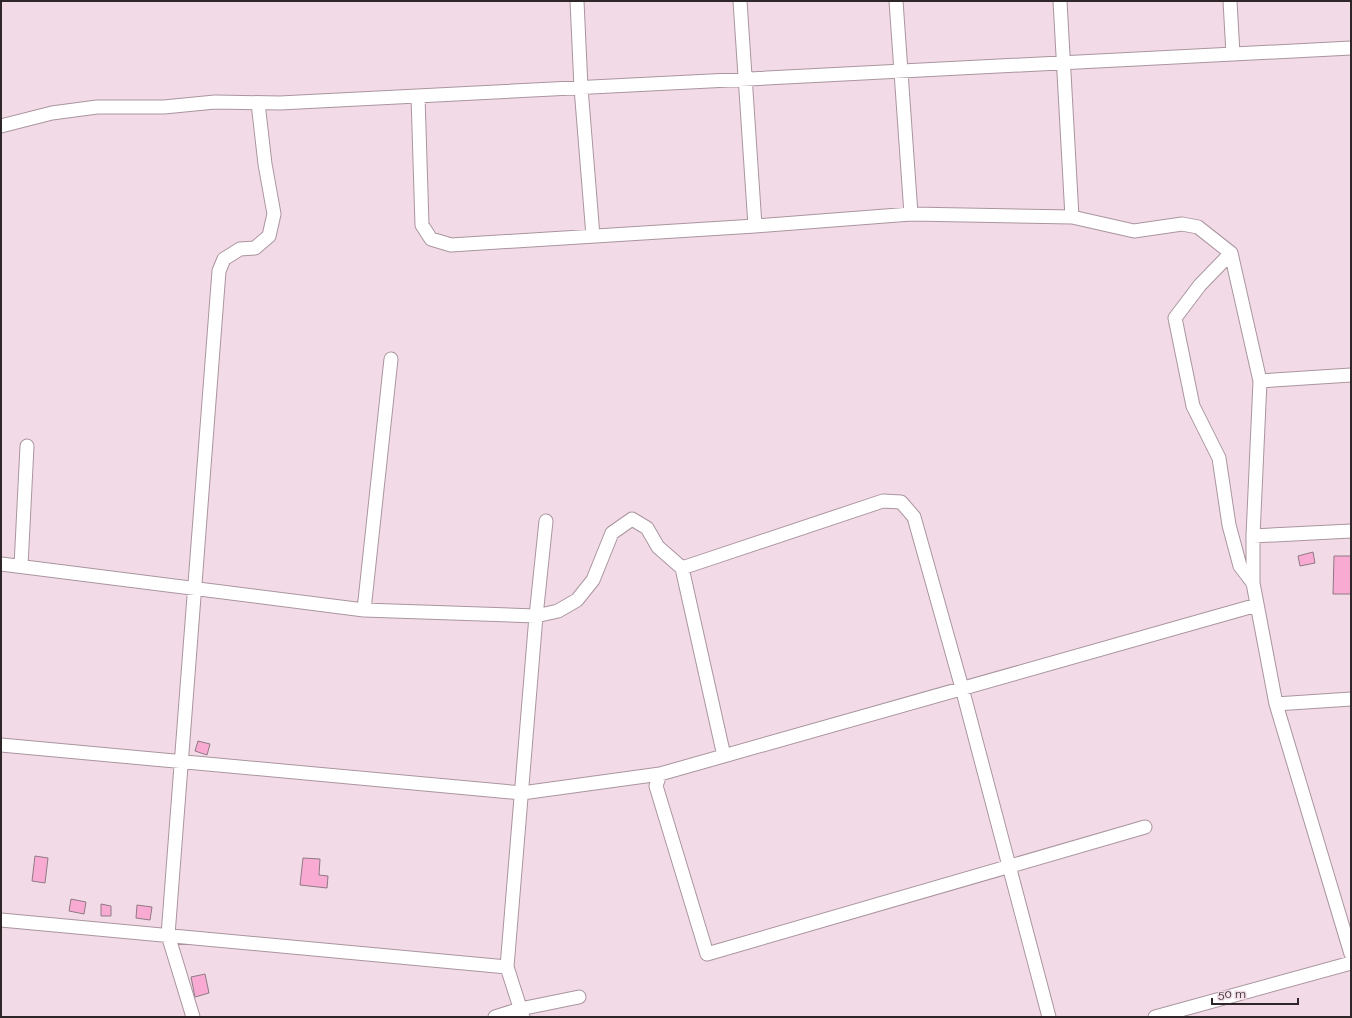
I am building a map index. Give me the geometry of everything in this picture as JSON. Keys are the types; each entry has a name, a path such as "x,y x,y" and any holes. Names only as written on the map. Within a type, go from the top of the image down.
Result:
{"street":[{"path":"577,1 581,88 593,236"},
{"path":"740,1 755,226"},
{"path":"896,1 911,214"},
{"path":"1060,1 1072,216"},
{"path":"1230,1 1233,54"},
{"path":"1,126 52,113 97,107 164,107 216,102 258,103 418,96 1351,48"},
{"path":"418,96 422,225 431,239 451,245 755,226 911,214 1072,216 1134,231 1182,224 1198,227 1231,253 1260,381 1253,536 1253,583 1276,704 1351,954"},
{"path":"193,1017 168,935 219,271 224,259 240,249 255,248 269,236 274,214 265,164 258,103"},
{"path":"1231,253 1200,285 1175,318 1193,406 1219,458 1229,526 1240,566 1253,583"},
{"path":"364,610 391,359"},
{"path":"1260,381 1351,375"},
{"path":"21,566 27,446"},
{"path":"682,568 883,501 901,502 914,517 962,688 1050,1017"},
{"path":"1,564 364,610 536,616 558,611 576,600 593,580 612,533 632,519 647,528 658,547 682,568 724,756"},
{"path":"521,1013 507,967 536,616 546,521"},
{"path":"1253,536 1351,531"},
{"path":"1,745 522,793 660,774 1257,605"},
{"path":"1276,704 1351,699"},
{"path":"660,774 656,786 707,954 1145,826"},
{"path":"1,920 507,967"},
{"path":"1155,1017 1351,963"},
{"path":"495,1017 521,1013 579,997"}],"building":[{"path":"1313,552 1315,563 1300,566 1298,556"},
{"path":"1334,556 1351,556 1351,594 1333,594"},
{"path":"198,741 210,744 207,755 195,751"},
{"path":"35,856 48,858 45,883 32,881"},
{"path":"303,858 320,859 319,875 328,876 327,888 300,885"},
{"path":"71,899 86,902 84,914 69,911"},
{"path":"101,904 111,906 111,916 101,916"},
{"path":"137,905 152,907 150,920 136,918"},
{"path":"205,974 209,993 195,997 191,977"}]}
